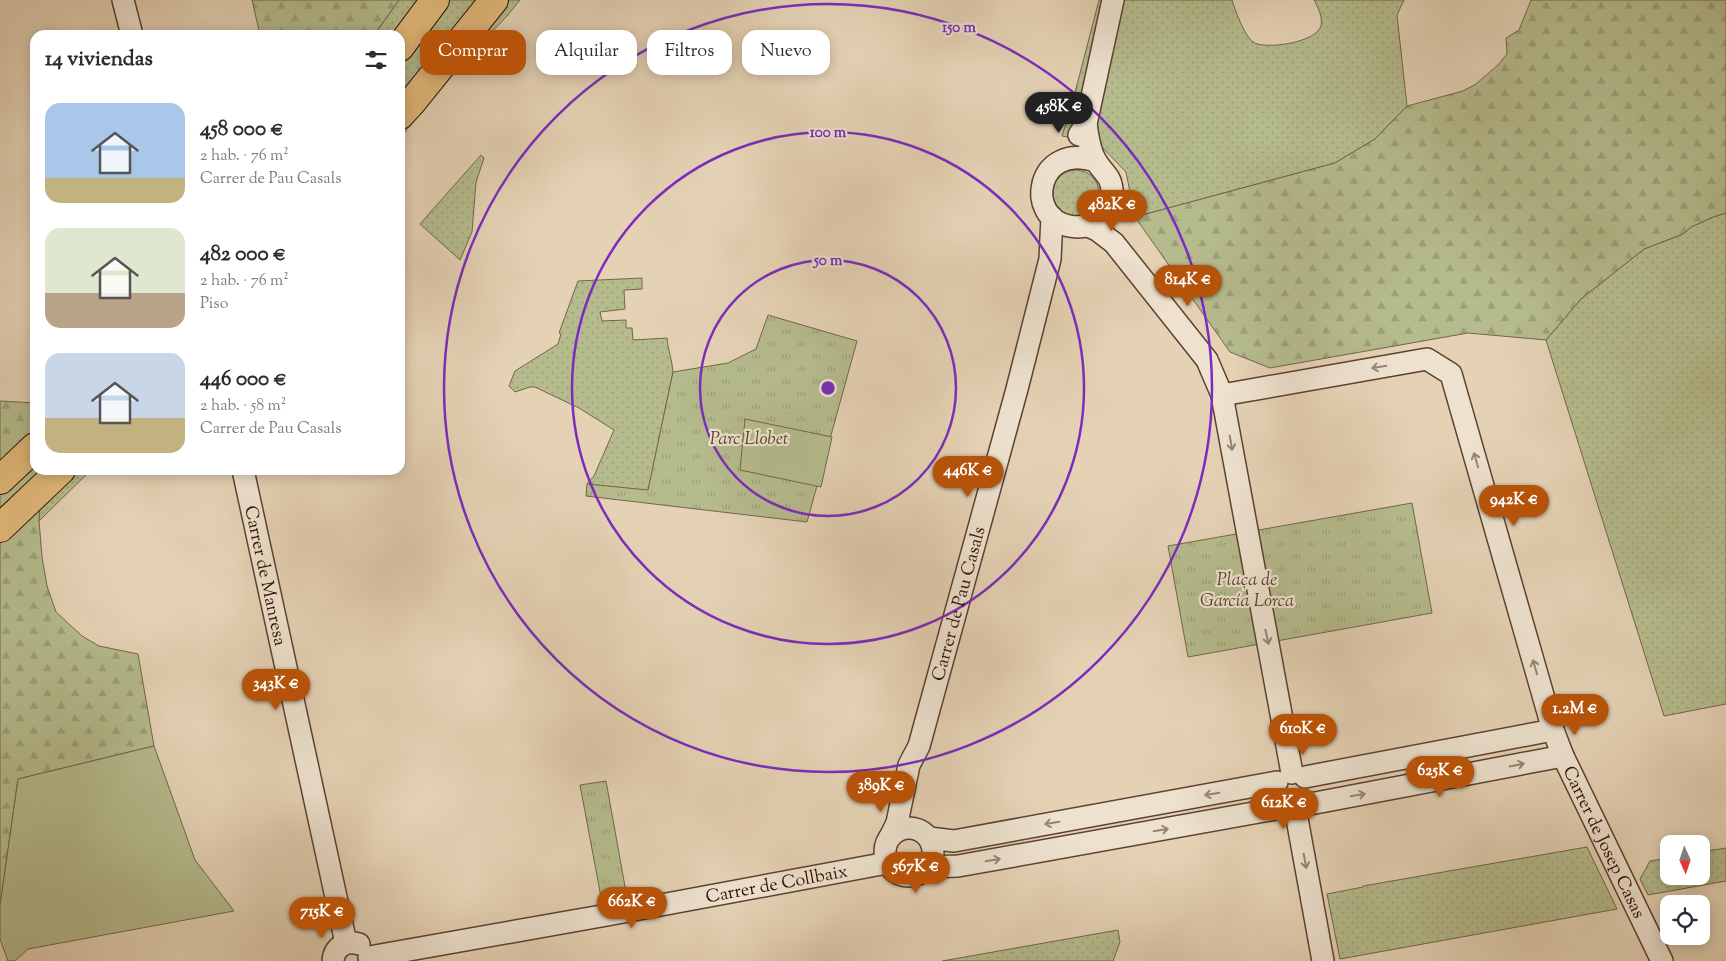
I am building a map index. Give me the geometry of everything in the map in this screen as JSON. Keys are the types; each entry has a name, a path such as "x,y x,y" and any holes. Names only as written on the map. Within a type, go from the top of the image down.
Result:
{"highway":[{"path":"392,30 413,0"},
{"path":"405,40 435,0"},
{"path":"405,87 472,0"},
{"path":"405,110 494,0"},
{"path":"0,480 30,452"},
{"path":"0,528 55,475"},
{"path":"0,538 36,495"}],"street":[{"path":"124,0 131,30"},
{"path":"1114,0 1086,124 1074,145 1048,172 1042,187 1043,203 1052,217 1060,223 1097,230 1114,243 1207,360 1222,395 1291,777"},
{"path":"1086,124 1090,147 1096,161 1104,170 1111,185 1112,196 1109,207 1110,234 1114,243"},
{"path":"1059,162 1074,157 1096,161"},
{"path":"1080,226 1102,217 1109,207"},
{"name":"Carrer de Pau Casals","path":"890,837 898,824 901,799 909,765 920,746 1017,389 1050,259 1052,217"},
{"name":"Carrer de Pau Casals","path":"1050,259 1080,226"},
{"name":"Carrer de Josep Casas","path":"1222,395 1427,359 1451,374 1553,730 1563,756 1662,961"},
{"name":"Carrer de Manresa","path":"244,475 346,943"},
{"path":"1553,730 1291,777 954,841 902,829 890,837 885,850 887,862 893,871 904,876 917,875 928,867 958,866 1296,808 1563,756"},
{"name":"Carrer de Pau Casals","path":"920,746 920,767 914,799 914,822 923,834"},
{"path":"1291,777 1310,781 1313,790 1313,799 1296,808 1276,803 1274,796 1274,789 1291,777"},
{"path":"1296,808 1323,961"},
{"path":"923,834 933,853 928,867"},
{"name":"Carrer de Collbaix","path":"369,959 887,862"},
{"path":"333,961 336,951 346,943 360,944 366,950 369,959"}],"green space":[{"path":"252,0 399,0 378,30 259,30"},
{"path":"399,0 520,0 494,30 420,30 420,75 452,75 405,132 405,30 378,30"},
{"path":"1099,0 1232,0 1246,34 1253,42 1278,45 1300,41 1317,32 1321,26 1321,20 1319,9 1314,0 1404,0 1397,15 1407,106 1375,139 1335,163 1135,217 1126,172 1102,147 1084,140 1062,136"},
{"path":"1531,0 1726,0 1726,213 1691,227 1683,234 1644,249 1581,299 1546,340 1468,333 1270,368 1230,352 1135,217 1335,163 1375,139 1407,106 1463,91 1476,84 1498,65 1507,54 1506,38 1519,30"},
{"path":"481,155 484,158 476,182 472,232 460,260 420,224"},
{"path":"1076,170 1089,174 1095,180 1099,193 1095,206 1089,212 1076,216 1063,212 1057,206 1053,193 1057,180 1063,174"},
{"path":"1726,213 1726,704 1664,716 1546,340 1581,299 1644,249 1683,234 1691,227"},
{"path":"642,278 642,289 624,290 625,309 600,312 602,321 626,320 626,328 632,328 633,340 667,338 673,372 648,491 587,484 594,476 614,430 579,408 535,387 515,392 509,386 515,371 558,344 561,334 559,333 578,281"},
{"name":"Parc Llobet","path":"768,315 857,341 807,522 586,496 587,484 648,490 673,372 728,363 756,349"},
{"path":"0,401 30,403 30,475 41,475 39,521 42,557 47,586 56,612 82,636 99,646 138,654 154,746 18,779 0,906"},
{"path":"745,419 832,437 821,487 740,470"},
{"path":"41,475 86,475 39,521"},
{"name":"Plaça de García Lorca","path":"1412,503 1432,613 1188,657 1168,546"},
{"path":"154,746 195,860 234,911 28,949 15,961 8,961 0,939 0,906 18,779"},
{"path":"606,781 626,892 601,897 580,785"},
{"path":"1587,847 1617,909 1340,959 1327,894"},
{"path":"1726,848 1726,881 1710,884 1710,851"},
{"path":"1660,859 1660,885 1704,885 1648,895 1640,879 1650,861"},
{"path":"1118,930 1120,942 1113,961 942,961"}]}
